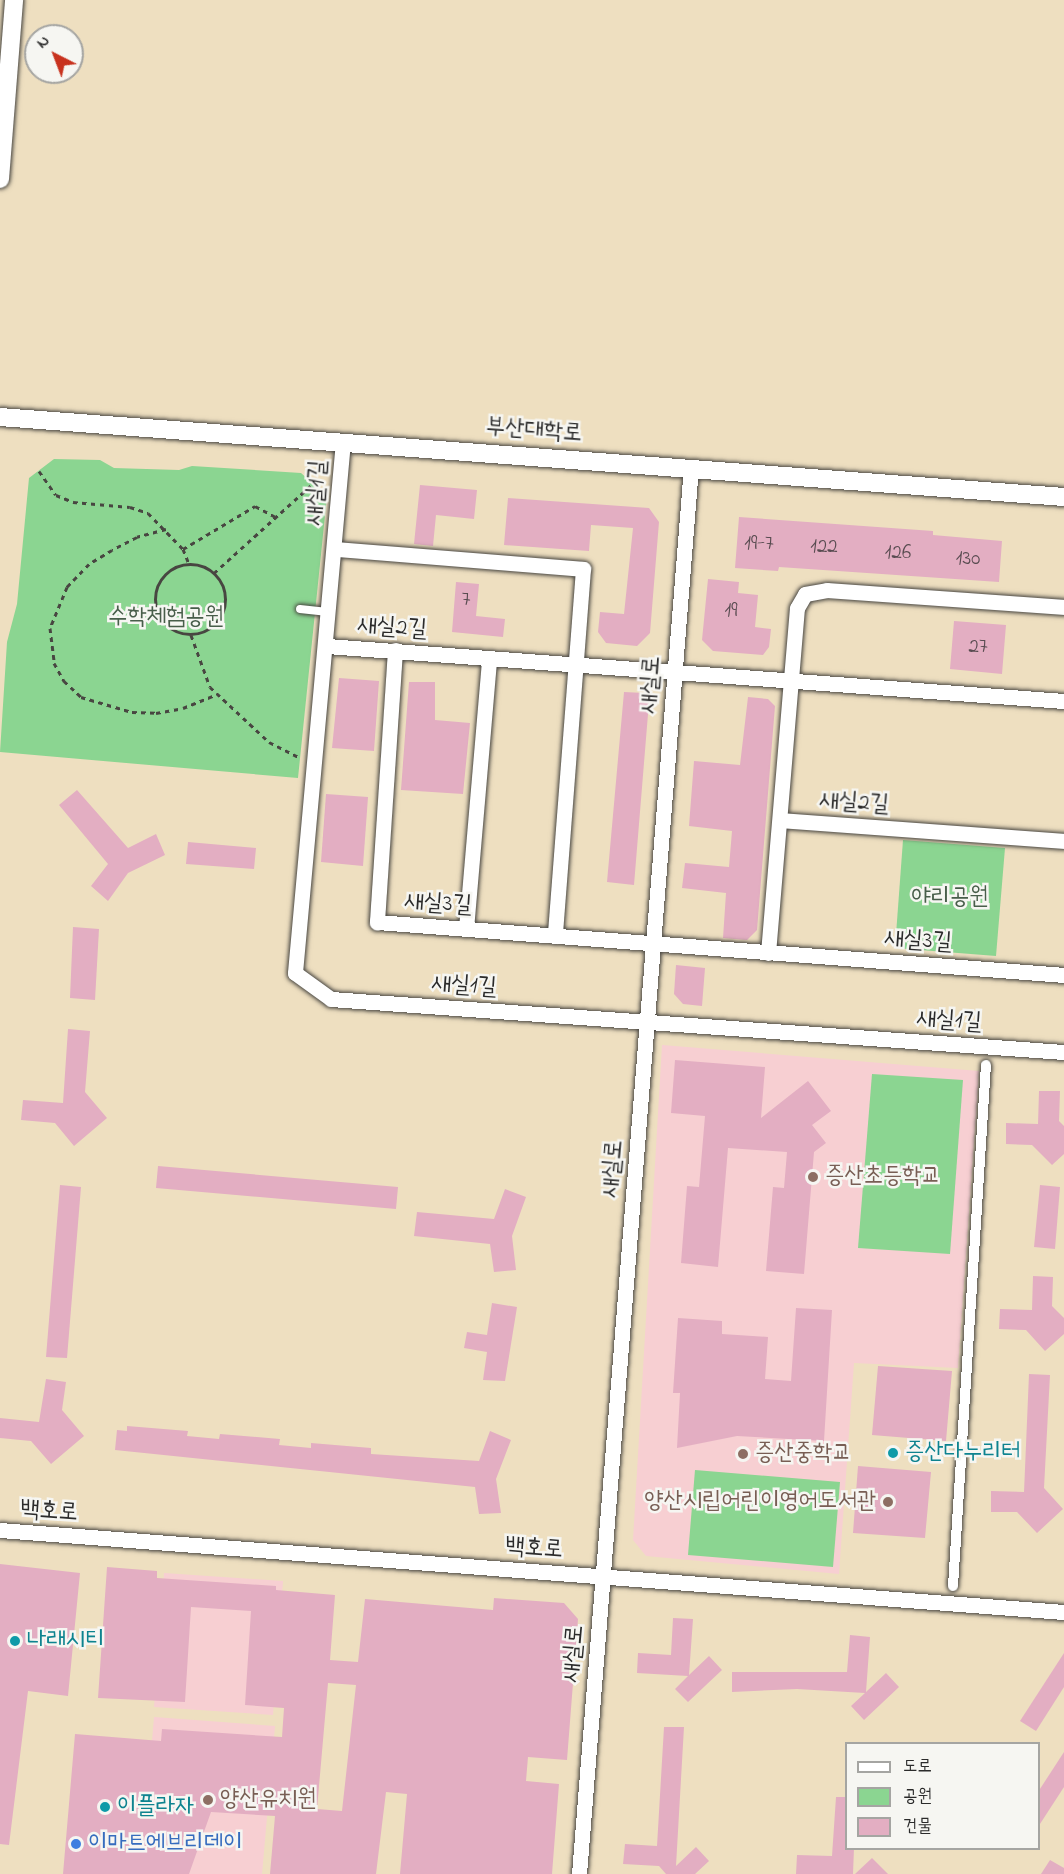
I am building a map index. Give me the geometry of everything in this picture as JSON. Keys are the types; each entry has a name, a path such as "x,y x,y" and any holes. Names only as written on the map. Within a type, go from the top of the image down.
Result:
{"street":[{"path":"0,179 14,0"},
{"name":"부산대학로","path":"0,417 1064,497"},
{"name":"새실1길","path":"343,441 336,549 295,974 331,999 1064,1052"},
{"name":"새실로","path":"579,1874 691,468"},
{"name":"새실1길","path":"336,549 583,569 577,664"},
{"path":"768,952 797,608 805,594 827,590 1064,607"},
{"name":"새실2길","path":"327,646 1064,701"},
{"name":"새실3길","path":"395,650 377,922 1064,975"},
{"path":"466,929 489,658"},
{"path":"555,936 577,664"},
{"name":"새실2길","path":"780,820 1064,841"},
{"path":"953,1586 986,1065"},
{"name":"백호로","path":"0,1530 1064,1612"}],"lane":[{"path":"300,609 330,612"}],"path":[{"path":"39,471 56,495 73,502 130,507 148,513 183,549 189,565"},
{"path":"214,573 318,479"},
{"path":"183,549 255,506 276,517"},
{"path":"166,529 137,537 112,550 89,564 67,587 50,628 52,656 64,681 81,697 101,705 156,713 217,694"},
{"path":"189,565 214,573 222,584 225,607 213,626 191,634 180,633 161,620 155,598 163,576 189,565"},
{"path":"191,634 199,662 217,694 269,742 300,758"}],"shaded area":[{"path":"662,1045 979,1071 958,1368 854,1363 839,1574 646,1556 633,1540"},
{"path":"164,1573 283,1581 273,1715 154,1707"},
{"name":"양산유치원","path":"154,1717 275,1726 262,1874 141,1874"}],"green space":[{"name":"수학체험공원","path":"54,459 100,460 114,468 179,470 192,466 301,473 327,496 298,778 0,752 7,642 17,604 29,478"},
{"name":"야리공원","path":"903,840 1005,848 996,956 895,948"},
{"path":"872,1074 963,1080 950,1254 858,1248"},
{"path":"695,1470 840,1482 833,1567 688,1555"}],"building":[{"path":"420,485 477,490 474,519 436,515 433,546 414,544"},
{"path":"508,498 649,508 659,522 650,633 637,646 606,643 598,632 600,612 624,614 633,528 591,525 589,551 504,545"},
{"path":"739,517 933,531 933,535 1002,541 999,582 779,567 778,571 735,568"},
{"path":"708,579 739,582 738,593 758,595 755,627 771,629 769,647 763,655 713,651 702,640"},
{"path":"456,582 479,584 476,616 505,619 503,637 452,632"},
{"path":"954,621 1006,625 1002,674 950,669"},
{"path":"339,678 379,681 374,751 332,748"},
{"path":"409,682 435,682 435,720 470,723 463,794 401,790"},
{"path":"624,692 644,693 643,702 649,702 634,885 607,882"},
{"path":"748,697 768,699 775,706 757,930 747,940 723,938 726,893 682,888 685,863 729,867 732,831 689,826 694,761 740,765"},
{"path":"77,790 128,848 156,834 165,855 128,873 108,901 91,886 108,864 59,805"},
{"path":"326,794 368,797 363,866 321,862"},
{"path":"188,842 256,848 254,869 186,864"},
{"path":"73,927 99,929 95,1000 70,998"},
{"path":"676,965 705,968 702,1006 683,1004 674,994"},
{"path":"68,1029 90,1031 85,1092 107,1118 74,1146 55,1123 21,1120 23,1100 63,1103"},
{"path":"675,1060 765,1067 761,1118 808,1081 831,1111 812,1125 826,1143 814,1152 804,1274 766,1271 773,1187 784,1188 787,1152 728,1148 718,1267 681,1263 687,1186 699,1187 705,1116 671,1113"},
{"path":"1039,1091 1060,1091 1059,1121 1064,1126 1064,1154 1052,1165 1032,1145 1006,1144 1006,1123 1038,1124"},
{"path":"158,1166 398,1187 396,1209 156,1188"},
{"path":"60,1185 81,1187 67,1358 46,1357"},
{"path":"1040,1185 1060,1187 1055,1249 1034,1247"},
{"path":"505,1189 526,1197 512,1236 516,1270 494,1272 490,1244 414,1236 417,1212 494,1219"},
{"path":"1033,1276 1053,1277 1052,1306 1064,1318 1064,1334 1045,1351 1026,1330 999,1329 1000,1309 1032,1310"},
{"path":"492,1303 517,1307 505,1381 483,1380 487,1352 464,1348 467,1332 487,1335"},
{"path":"796,1308 832,1310 824,1441 737,1436 677,1448 680,1393 673,1393 678,1318 722,1321 722,1334 768,1337 765,1379 791,1381"},
{"path":"878,1366 952,1371 946,1441 872,1435"},
{"path":"1029,1374 1050,1375 1044,1488 1063,1509 1037,1533 1017,1512 991,1512 991,1491 1024,1492"},
{"path":"46,1379 66,1382 62,1410 84,1436 51,1464 31,1441 0,1438 0,1418 39,1422"},
{"path":"127,1426 188,1431 187,1436 219,1439 220,1434 280,1439 279,1445 311,1448 311,1443 371,1448 371,1454 479,1461 490,1431 511,1440 496,1479 501,1513 479,1514 475,1487 115,1450 117,1430 127,1431"},
{"path":"858,1466 931,1472 925,1538 853,1533"},
{"path":"0,1564 80,1573 68,1696 28,1691 9,1845 0,1844"},
{"path":"107,1567 157,1571 157,1578 276,1586 276,1590 335,1595 330,1660 358,1662 365,1599 493,1610 494,1598 564,1603 578,1619 567,1760 528,1757 526,1781 559,1784 552,1874 400,1874 407,1794 386,1792 376,1874 270,1874 275,1816 211,1812 189,1874 63,1874 75,1734 161,1741 162,1729 282,1737 284,1708 245,1705 251,1611 191,1607 185,1702 98,1698","holes":["328,1683 356,1685 342,1811 317,1809"]},
{"path":"673,1618 693,1619 689,1675 709,1656 722,1670 688,1702 675,1689 688,1676 637,1673 638,1653 671,1655"},
{"path":"850,1635 870,1637 866,1692 886,1673 899,1687 864,1720 851,1706 865,1693 797,1689 732,1692 732,1672 847,1672"},
{"path":"1064,1653 1064,1687 1036,1731 1020,1721"},
{"path":"664,1727 684,1727 676,1866 696,1847 709,1861 695,1874 666,1874 659,1866 623,1864 625,1844 657,1846"},
{"path":"1064,1752 1064,1787 1040,1824 1040,1789"},
{"path":"836,1797 845,1797 845,1850 854,1850 853,1874 796,1874 797,1855 832,1856"},
{"path":"872,1858 888,1874 855,1874"},
{"path":"1050,1860 1064,1868 1064,1874 1041,1874"}],"place":[{"name":"증산초등학교","path":"813,1177"},
{"name":"증산다누리터","path":"893,1453"},
{"name":"증산중학교","path":"743,1454"},
{"name":"양산시립어린이영어도서관","path":"888,1502"},
{"name":"나래시티","path":"15,1641"},
{"name":"양산유치원","path":"208,1800"},
{"name":"이플라자","path":"105,1807"},
{"name":"이마트에브리데이","path":"76,1844"}]}
